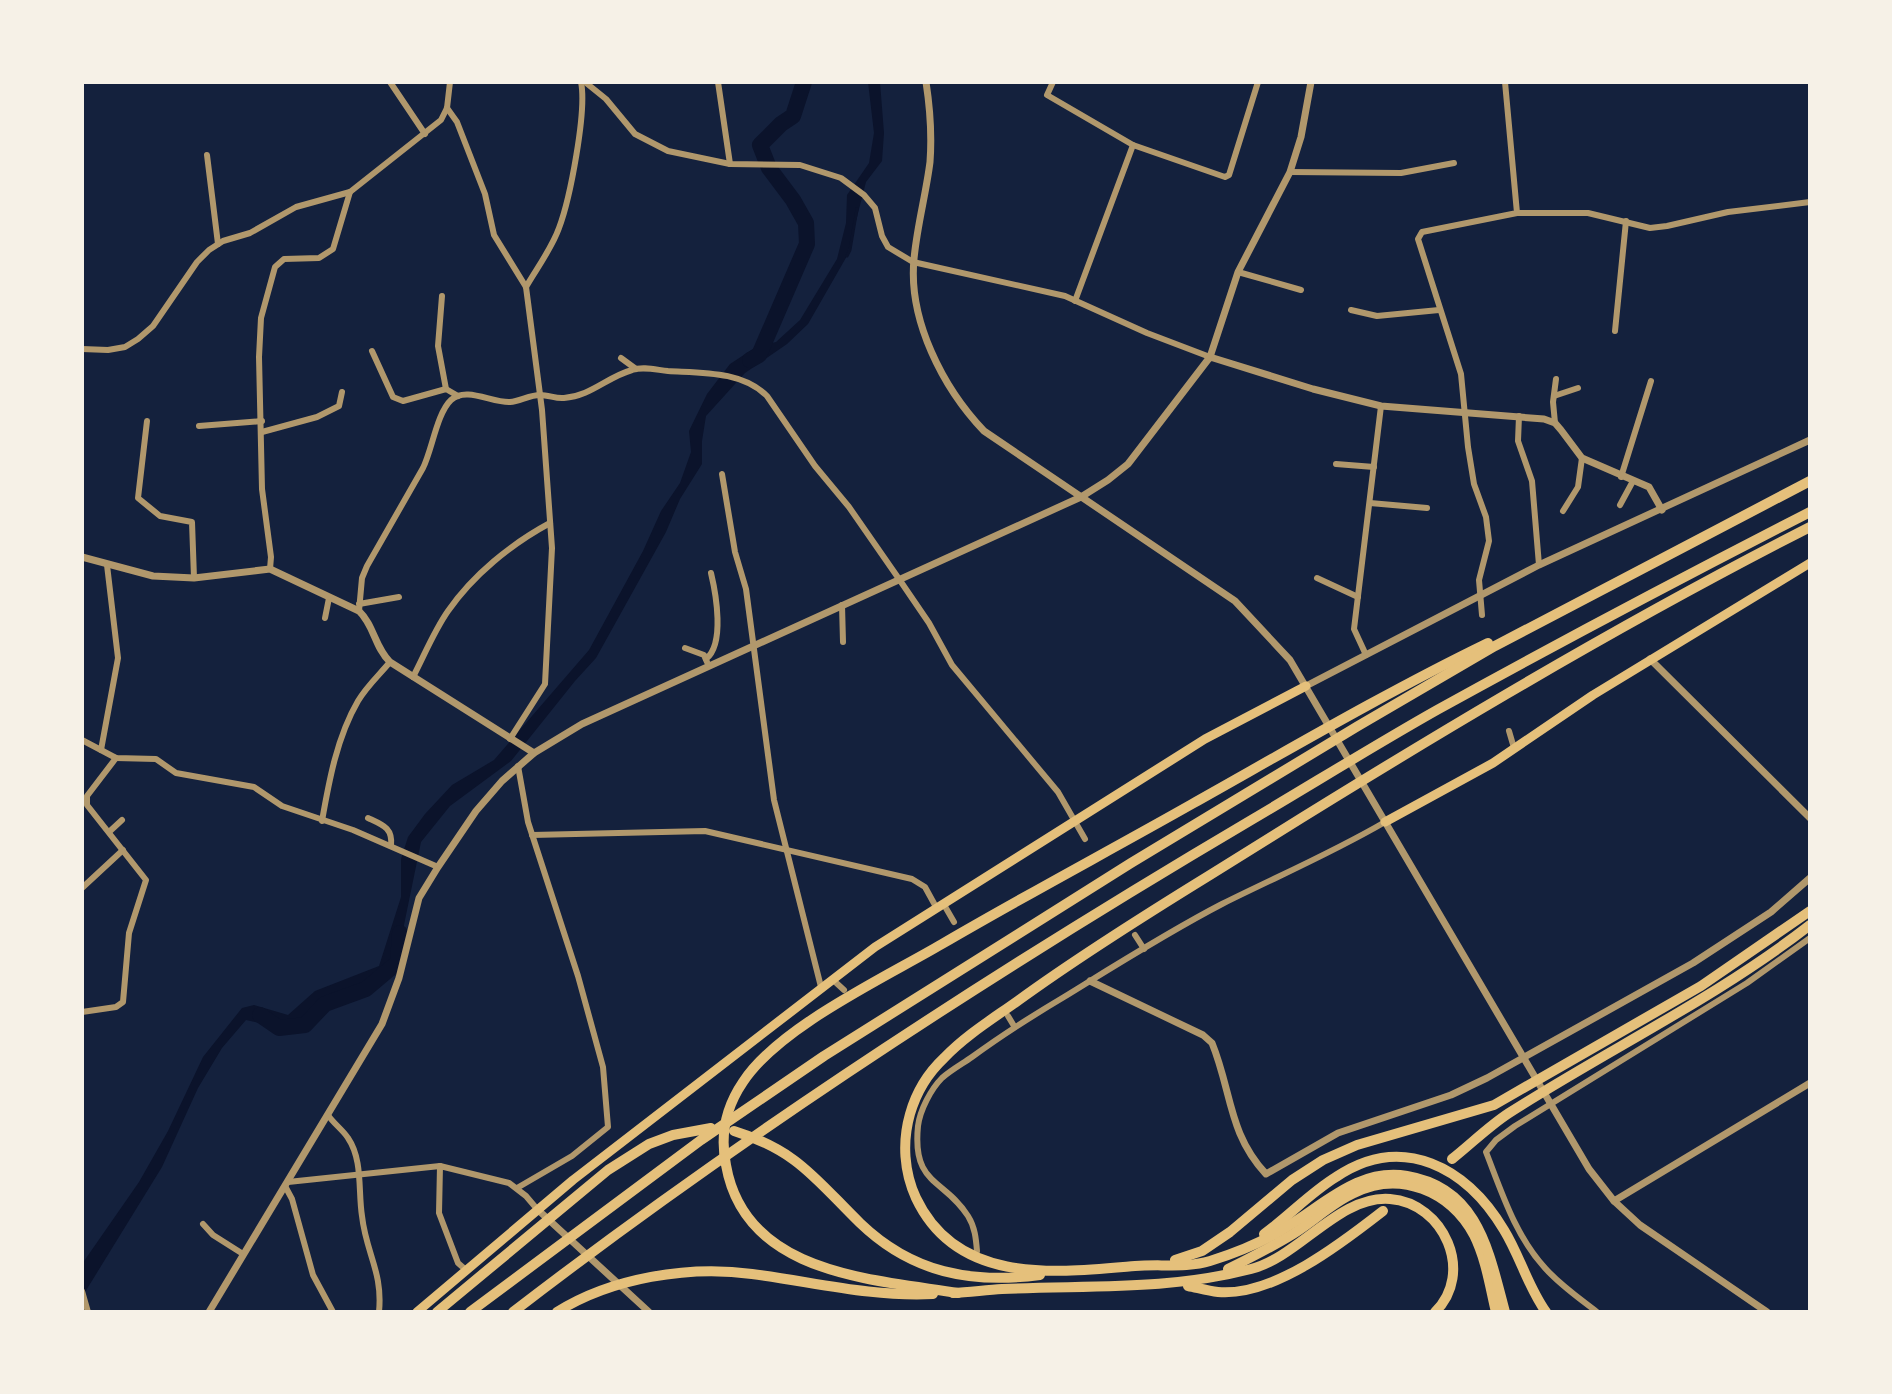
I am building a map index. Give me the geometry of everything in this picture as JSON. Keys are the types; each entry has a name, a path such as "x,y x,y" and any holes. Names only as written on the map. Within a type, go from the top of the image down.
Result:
{"highway":[{"path":"470,1312 701,1140 824,1056 1296,762 1495,646 1810,481"},
{"path":"513,1312 640,1215 838,1079 1004,970 1145,883 1387,740 1810,512"},
{"path":"1053,1273 1002,1265 972,1256 954,1245 931,1224 912,1189 905,1152 911,1111 922,1085 942,1059 967,1037 1044,982 1346,789 1727,569 1810,527"},
{"path":"958,1293 825,1269 775,1246 758,1230 744,1214 732,1192 722,1147 726,1120 744,1080 790,1035 1018,900 1351,714 1599,590"},
{"path":"1165,1264 1202,1251 1230,1232 1292,1180 1323,1160 1357,1145 1494,1105 1701,986 1810,911"},
{"path":"1452,1159 1507,1115 1708,995 1810,925"},
{"path":"437,1312 608,1170 649,1144 673,1135 711,1128"},
{"path":"734,1131 784,1151 812,1172 870,1231 915,1261 954,1273 1004,1280 1053,1273 1197,1264 1216,1259 1286,1228 1351,1184 1370,1177 1404,1175 1441,1187 1457,1199 1471,1216 1491,1255 1505,1312"},
{"path":"1216,1259 1259,1237 1350,1168 1387,1157 1416,1159 1445,1169 1463,1180 1486,1203 1505,1232 1546,1312"},
{"path":"1216,1276 1291,1235 1354,1192 1380,1184 1406,1184 1437,1195 1463,1218 1482,1255 1496,1312"},
{"path":"557,1312 615,1285 640,1278 728,1272 750,1273 833,1289 902,1296 1175,1284 1254,1268 1298,1245 1353,1206 1389,1199 1423,1210 1441,1229 1451,1248 1453,1275 1450,1289 1435,1312"},
{"path":"1175,1284 1220,1292 1241,1290 1280,1278 1329,1252 1383,1211"}],"main road":[{"path":"1385,822 1493,763 1650,659 1810,563"},
{"path":"417,1312 537,1209 832,979 940,905 1205,739 1306,686"}],"street":[{"path":"390,82 425,134"},
{"path":"82,349 125,347 138,339 153,326 197,262 218,244 250,233 296,207 350,192 441,120 447,108 450,82"},
{"path":"526,287 559,231 582,110 583,82"},
{"path":"583,82 606,99 635,134 668,151 730,164 800,165 827,171 864,195 875,208 888,247 913,262 1065,296 1210,357 1313,389 1381,406 1519,416 1555,423"},
{"path":"718,82 730,164"},
{"path":"926,82 931,141 913,262 919,314 936,364 965,412 984,431 1235,601 1290,660 1589,1169 1614,1201 1664,1244 1767,1312"},
{"path":"1053,82 1047,95 1133,145 1225,177 1229,175 1258,82"},
{"path":"209,1312 390,1007 419,898 476,811 518,766 582,724 708,662 754,646 1081,497 1128,464 1210,357 1238,272 1290,172 1301,137 1311,82"},
{"path":"1505,82 1517,213"},
{"path":"447,108 457,122 485,194 494,235 526,287 540,395 552,548 545,684 510,739"},
{"path":"1075,301 1133,145"},
{"path":"207,155 218,244"},
{"path":"1290,172 1401,173 1454,163"},
{"path":"270,569 262,489 261,318 275,267 284,259 319,258 329,253 350,192"},
{"path":"1482,615 1479,594 1481,571 1489,541 1486,517 1472,471 1461,374 1418,239 1422,232 1517,213 1588,213 1650,228 1728,212 1810,202"},
{"path":"1615,331 1626,221"},
{"path":"1238,272 1301,290"},
{"path":"442,296 438,346 446,389"},
{"path":"1351,310 1377,316 1439,310"},
{"path":"372,351 393,397 403,401 446,389 458,396 511,402 540,395 557,399 586,395 636,369 722,375 758,387 849,507 929,623 952,665 1058,792 1085,839"},
{"path":"621,358 636,369"},
{"path":"1556,379 1555,423 1582,458 1649,487 1662,510"},
{"path":"1621,477 1651,381"},
{"path":"1554,396 1578,388"},
{"path":"262,432 328,412 339,406 342,392"},
{"path":"458,396 450,401 442,414 430,453 367,566 362,578 359,608 368,620 383,656 390,662 534,753"},
{"path":"1366,655 1354,629 1381,406"},
{"path":"1519,416 1518,441 1532,481 1539,565"},
{"path":"147,421 138,498 160,516 192,522 194,578"},
{"path":"199,426 262,421"},
{"path":"1306,686 1479,594 1810,440"},
{"path":"1563,511 1578,487 1582,458"},
{"path":"1336,464 1374,467"},
{"path":"722,474 735,552 746,589 757,693 774,800 821,987"},
{"path":"1620,505 1633,481"},
{"path":"1370,503 1427,508"},
{"path":"413,677 447,612 465,591 516,542 550,523"},
{"path":"82,557 153,576 194,578 270,569 329,598 359,608 399,597"},
{"path":"101,750 118,658 107,565"},
{"path":"708,662 715,643 717,620 711,573"},
{"path":"1317,578 1358,597"},
{"path":"325,618 329,598"},
{"path":"842,605 843,642"},
{"path":"685,648 704,655 708,662"},
{"path":"1650,659 1810,818"},
{"path":"322,821 330,775 347,726 359,699 390,662"},
{"path":"1509,731 1514,748"},
{"path":"82,740 116,758 156,759 176,773 254,787 282,806 353,830 438,867"},
{"path":"82,1012 116,1007 123,1002 129,933 146,880 87,805 87,796 116,758"},
{"path":"517,1188 572,1156 608,1127 603,1067 578,976 532,835 518,766"},
{"path":"82,817 90,810"},
{"path":"368,818 389,830 394,848"},
{"path":"109,832 122,820"},
{"path":"977,1251 975,1231 968,1217 930,1180 919,1157 918,1123 939,1077 1014,1026 1144,949 1221,905 1328,855 1385,822"},
{"path":"532,835 705,831 918,881 954,922"},
{"path":"82,888 123,850"},
{"path":"1090,981 1203,1035 1212,1043 1240,1138 1251,1158 1266,1174 1338,1133 1451,1095 1522,1058 1693,963 1771,912 1810,878"},
{"path":"1135,935 1144,949"},
{"path":"1597,1312 1559,1283 1532,1252 1504,1200 1486,1152 1496,1140 1549,1104 1747,983 1810,938"},
{"path":"832,979 844,990"},
{"path":"1008,1016 1014,1026"},
{"path":"1614,1201 1810,1083"},
{"path":"328,1115 348,1137 360,1176 361,1216 379,1277 379,1312"},
{"path":"440,1166 439,1213 458,1263 466,1270"},
{"path":"286,1184 440,1166 496,1179 517,1188 649,1312"},
{"path":"286,1184 313,1275 333,1312"},
{"path":"203,1224 213,1235 243,1254"},
{"path":"83,1293 88,1312"}],"water":[{"path":"868,82 880,82 884,133 882,161 866,182 847,256 808,324 787,344 745,373 706,416 702,464 680,499 666,532 596,658 511,761 450,806 421,842 396,964 390,972 374,983 327,1000 305,1025 268,1025 246,1020 222,1048 198,1088 162,1167 82,1297 82,1264 139,1182 168,1131 203,1057 242,1008 254,1005 288,1015 315,991 379,966 401,897 401,859 408,837 452,785 494,760 589,650 643,551 661,511 680,483 691,452 689,431 707,394 730,364 756,347 776,342 800,320 837,259 846,223 847,195 869,163 874,133"}],"waterway":[{"path":"750,360 759,355 807,244 806,223 769,168 760,145 793,116 804,82"},
{"path":"847,256 857,209"},
{"path":"260,1015 279,1028 305,1025 325,1004 366,989 398,962 400,933"}]}
